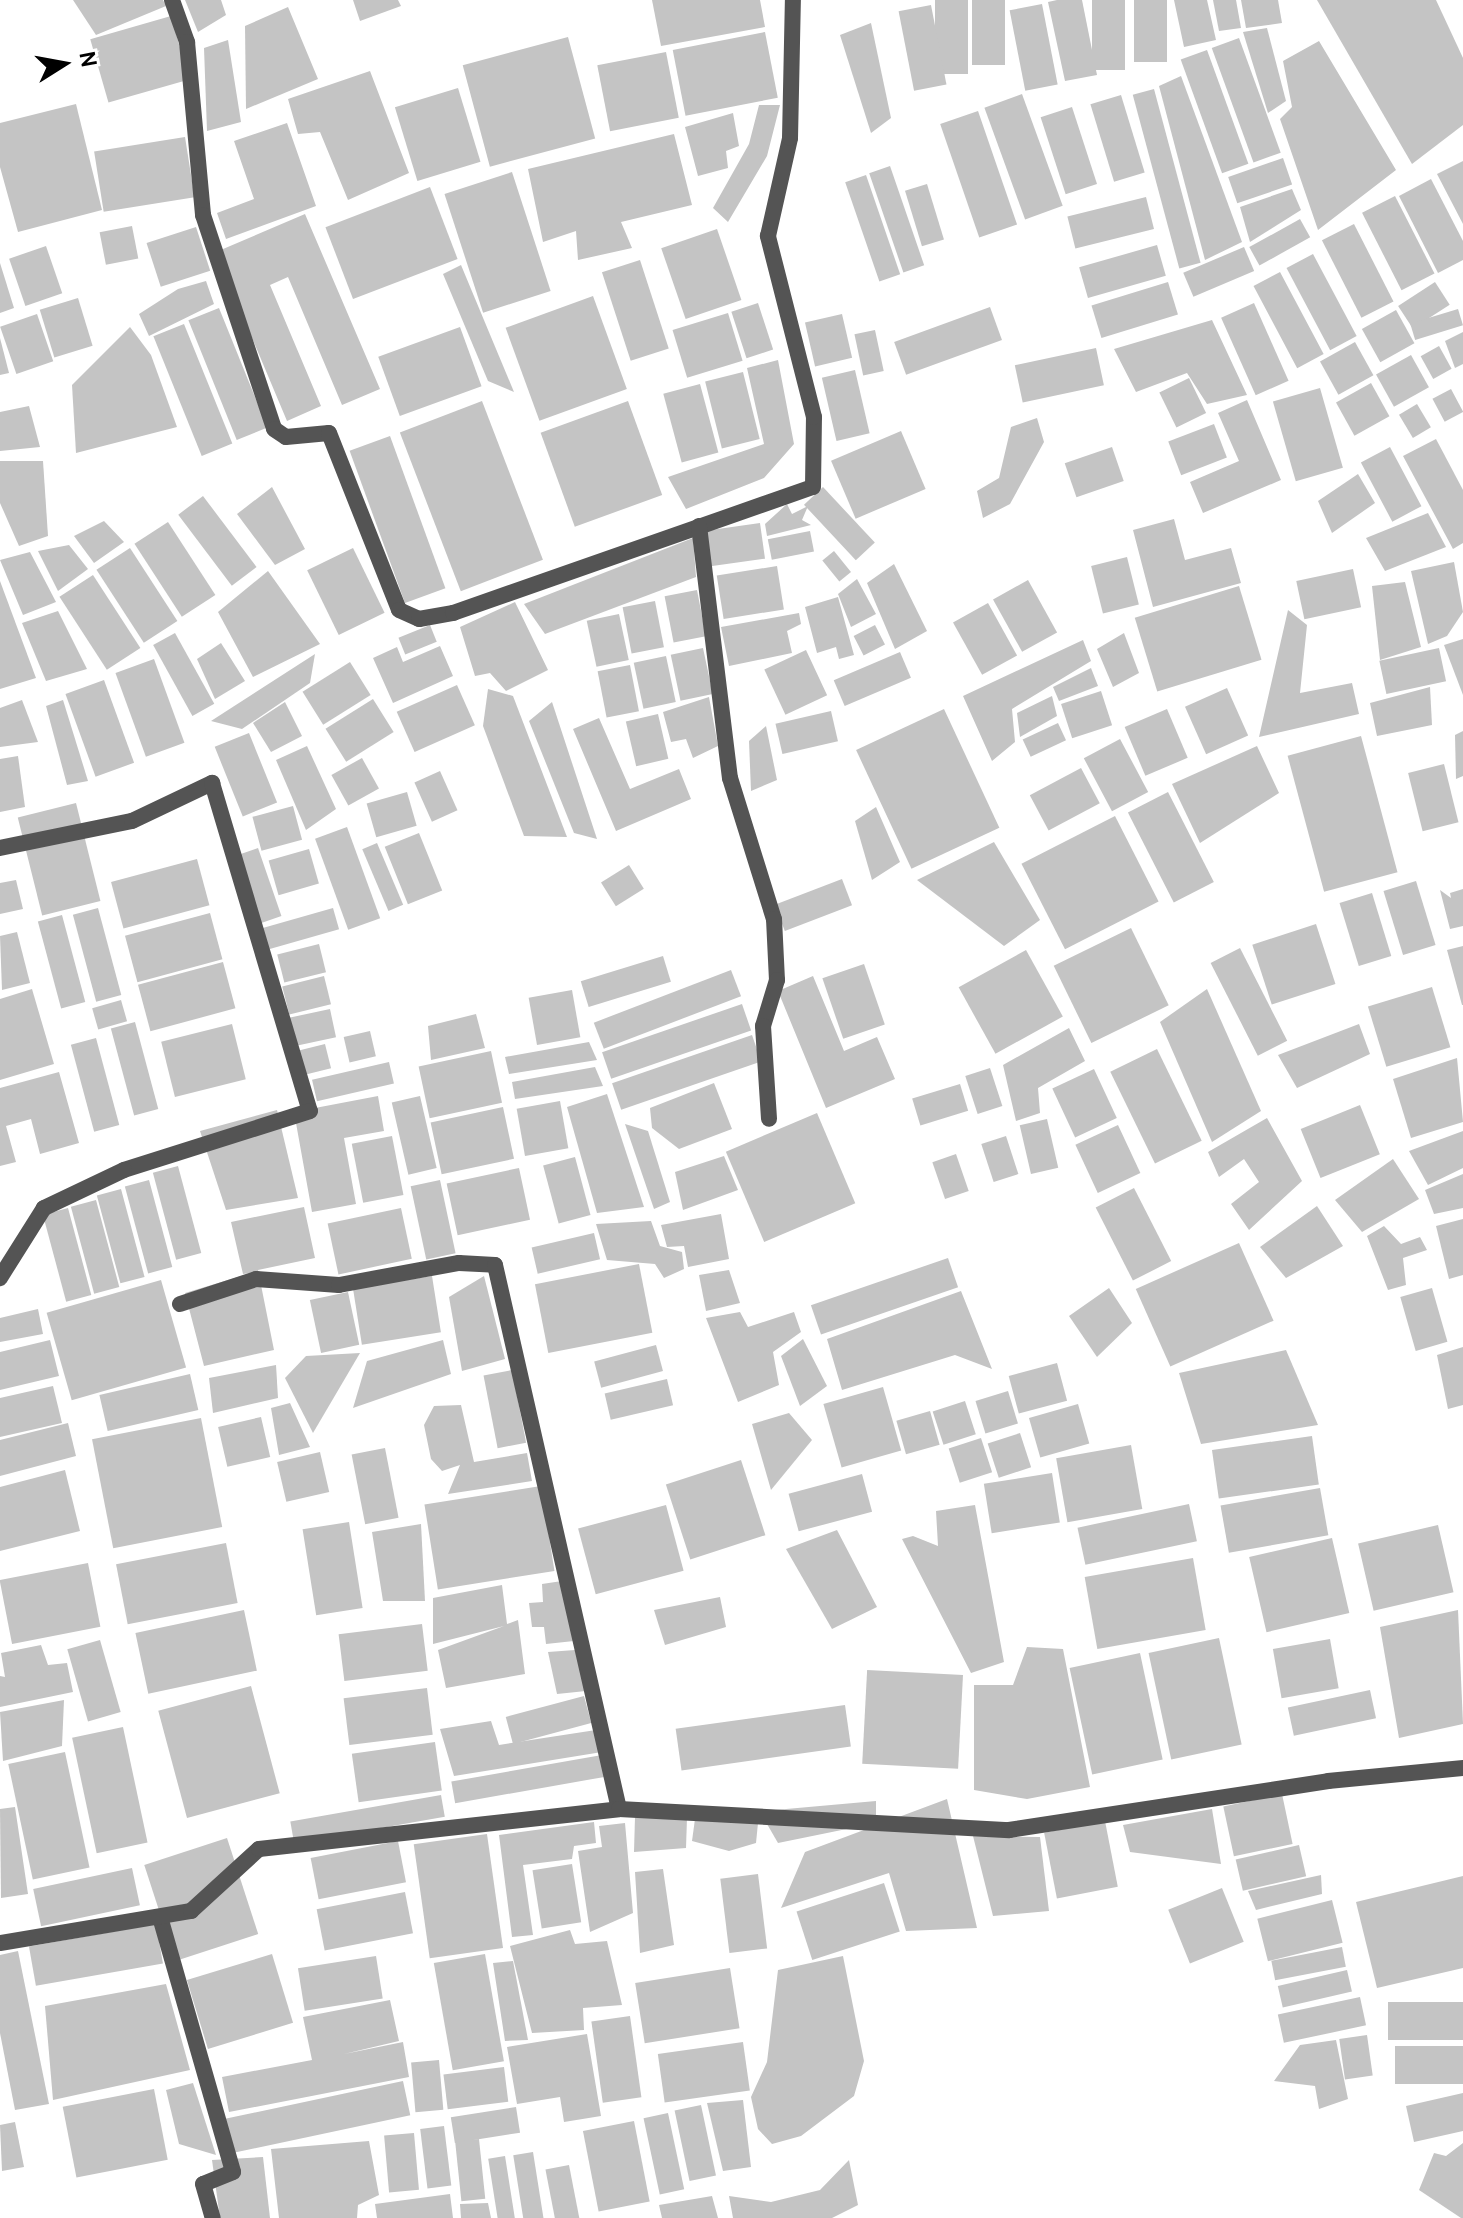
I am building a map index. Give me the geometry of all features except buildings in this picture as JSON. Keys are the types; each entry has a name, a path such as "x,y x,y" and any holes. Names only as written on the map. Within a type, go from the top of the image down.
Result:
{"street":[{"path":"172,0 187,42 203,215 274,429 286,437 329,433 399,610 419,619 453,613 813,487 814,417 768,236 790,138 793,0"},
{"path":"699,526 730,778 774,919 777,980 763,1026 769,1119"},
{"path":"0,848 132,821 212,783 310,1111 124,1170 44,1208 0,1278"},
{"path":"180,1304 256,1279 339,1285 459,1263 495,1265 619,1809"},
{"path":"0,1943 191,1911 259,1849 619,1809 1009,1830 1328,1781 1463,1768"},
{"path":"160,1917 233,2172 203,2184 213,2218"}]}
